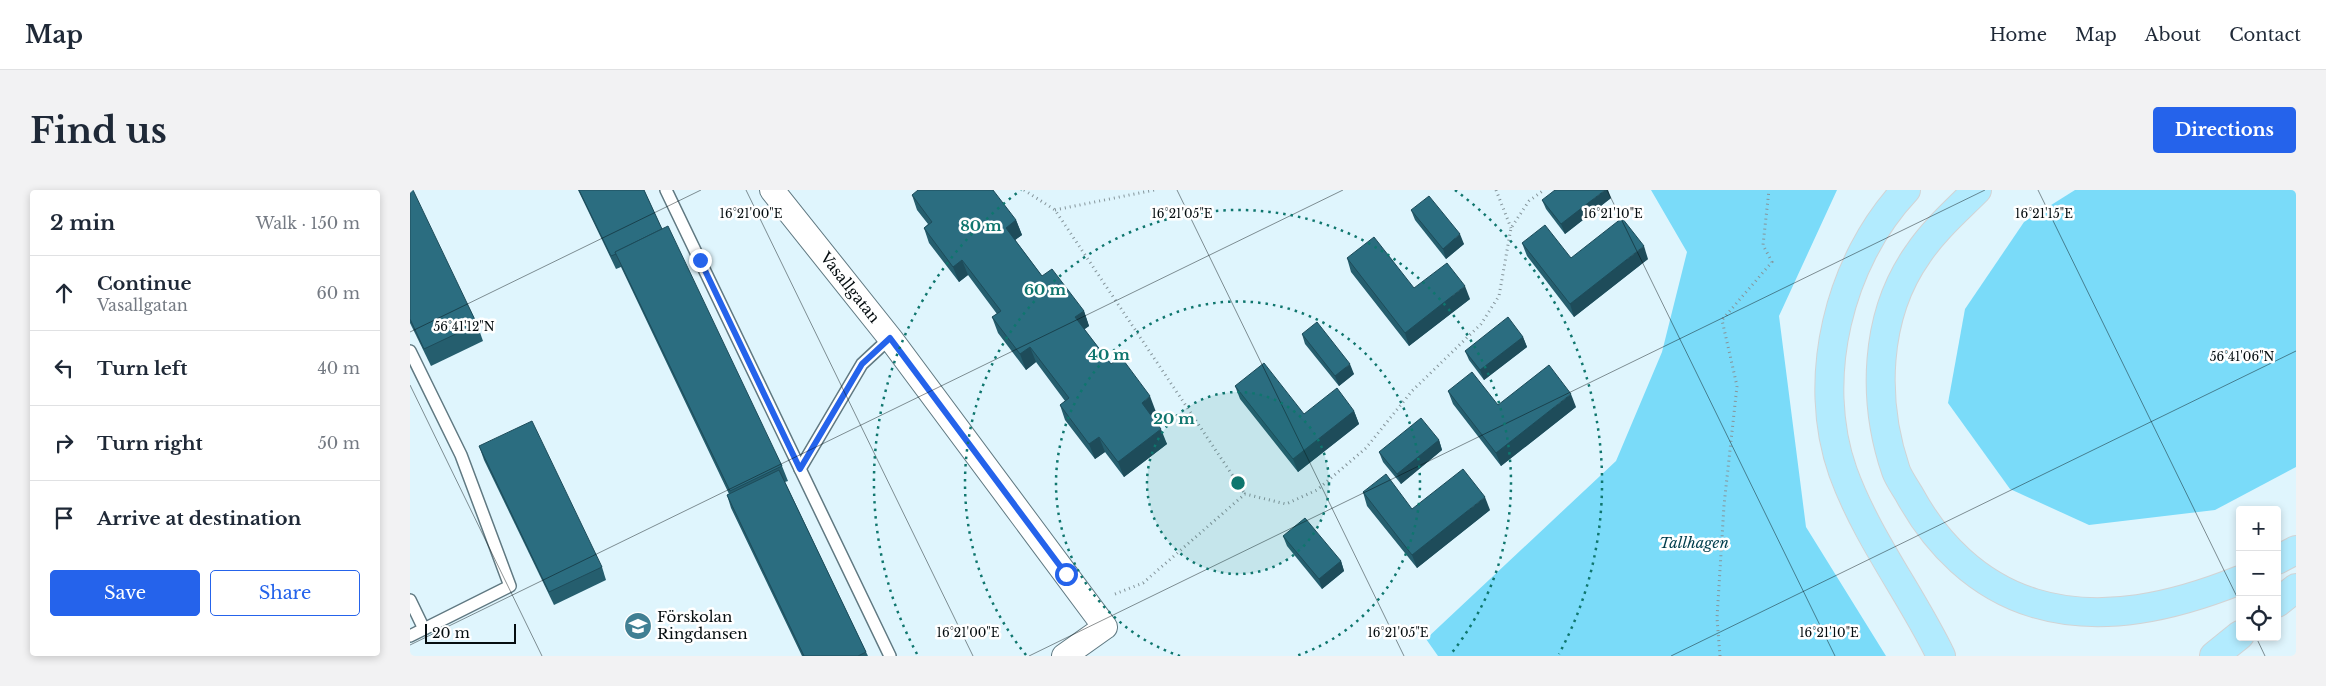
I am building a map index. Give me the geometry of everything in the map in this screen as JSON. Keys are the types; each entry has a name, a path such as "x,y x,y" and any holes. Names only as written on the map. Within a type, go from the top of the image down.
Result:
{"main road":[{"path":"1906,190 1888,209 1863,254 1844,297 1833,349 1830,385 1833,429 1843,472 1858,506 1942,656"},
{"path":"1977,190 1918,254 1902,282 1888,318 1880,358 1880,386 1887,439 1897,473 1917,510 1963,565 1994,587 2034,603 2071,610 2114,612 2157,607 2206,594 2236,582"},
{"path":"2281,558 2296,550"},
{"path":"2281,600 2296,588"},
{"path":"2214,656 2236,638"}],"street":[{"name":"Vasallgatan","path":"772,190 890,338 1105,627 1064,656"}],"lane":[{"path":"666,190 890,656"},
{"path":"800,469 862,364 890,338"},
{"path":"410,351 461,455 510,586 410,636"},
{"path":"410,600 424,629"}],"path":[{"path":"1024,190 1055,210 1245,494 1286,504 1317,490 1366,448 1412,390 1481,324 1499,296 1511,228 1530,200 1544,190"},
{"path":"1055,210 1154,190"},
{"path":"1496,190 1511,228"},
{"path":"1720,656 1717,618 1724,505 1737,386 1722,320 1772,262 1763,245 1769,190"},
{"path":"1114,595 1143,582 1245,494"}],"green space":[{"name":"Tallhagen","path":"1651,190 1837,190 1779,316 1806,527 1886,656 1438,656 1426,639 1616,461 1662,352 1687,252"},
{"path":"2075,190 2296,190 2296,467 2215,510 2089,525 2010,489 1948,403 1965,309 2024,222"}],"building":[{"path":"410,190 413,190 477,324 424,349 410,319"},
{"path":"579,190 644,190 662,229 615,252 616,254 611,256"},
{"path":"918,190 993,190 1016,220 1006,228 1042,276 1052,269 1084,311 1075,317 1111,364 1121,357 1150,396 1142,403 1161,429 1118,462 1099,437 1089,444 1060,405 1069,398 1030,347 1020,354 992,317 1001,311 962,260 953,267 924,228 932,222 912,195"},
{"path":"1555,190 1605,190 1561,224 1542,200"},
{"path":"1429,196 1460,234 1443,249 1411,210"},
{"path":"1622,218 1644,246 1570,304 1522,243 1545,225 1571,258"},
{"path":"668,226 782,466 730,491 615,252"},
{"path":"1374,237 1414,288 1447,263 1465,286 1405,333 1347,258"},
{"path":"1508,317 1523,337 1480,370 1465,351"},
{"path":"1317,322 1350,364 1335,376 1302,334"},
{"path":"1264,363 1304,414 1337,388 1354,411 1293,459 1235,386"},
{"path":"1549,365 1571,394 1496,453 1448,391 1472,372 1498,405"},
{"path":"1421,418 1439,440 1397,474 1379,452"},
{"path":"532,421 602,567 549,592 479,446"},
{"path":"1463,469 1485,497 1412,555 1363,492 1386,474 1412,509"},
{"path":"779,470 866,652 858,656 804,656 727,495"},
{"path":"1305,518 1341,561 1319,579 1283,536"}],"place":[{"name":"Förskolan Ringdansen","path":"638,626"}],"route":[{"path":"700,260 800,469 862,364 890,338 1066,574"}]}
